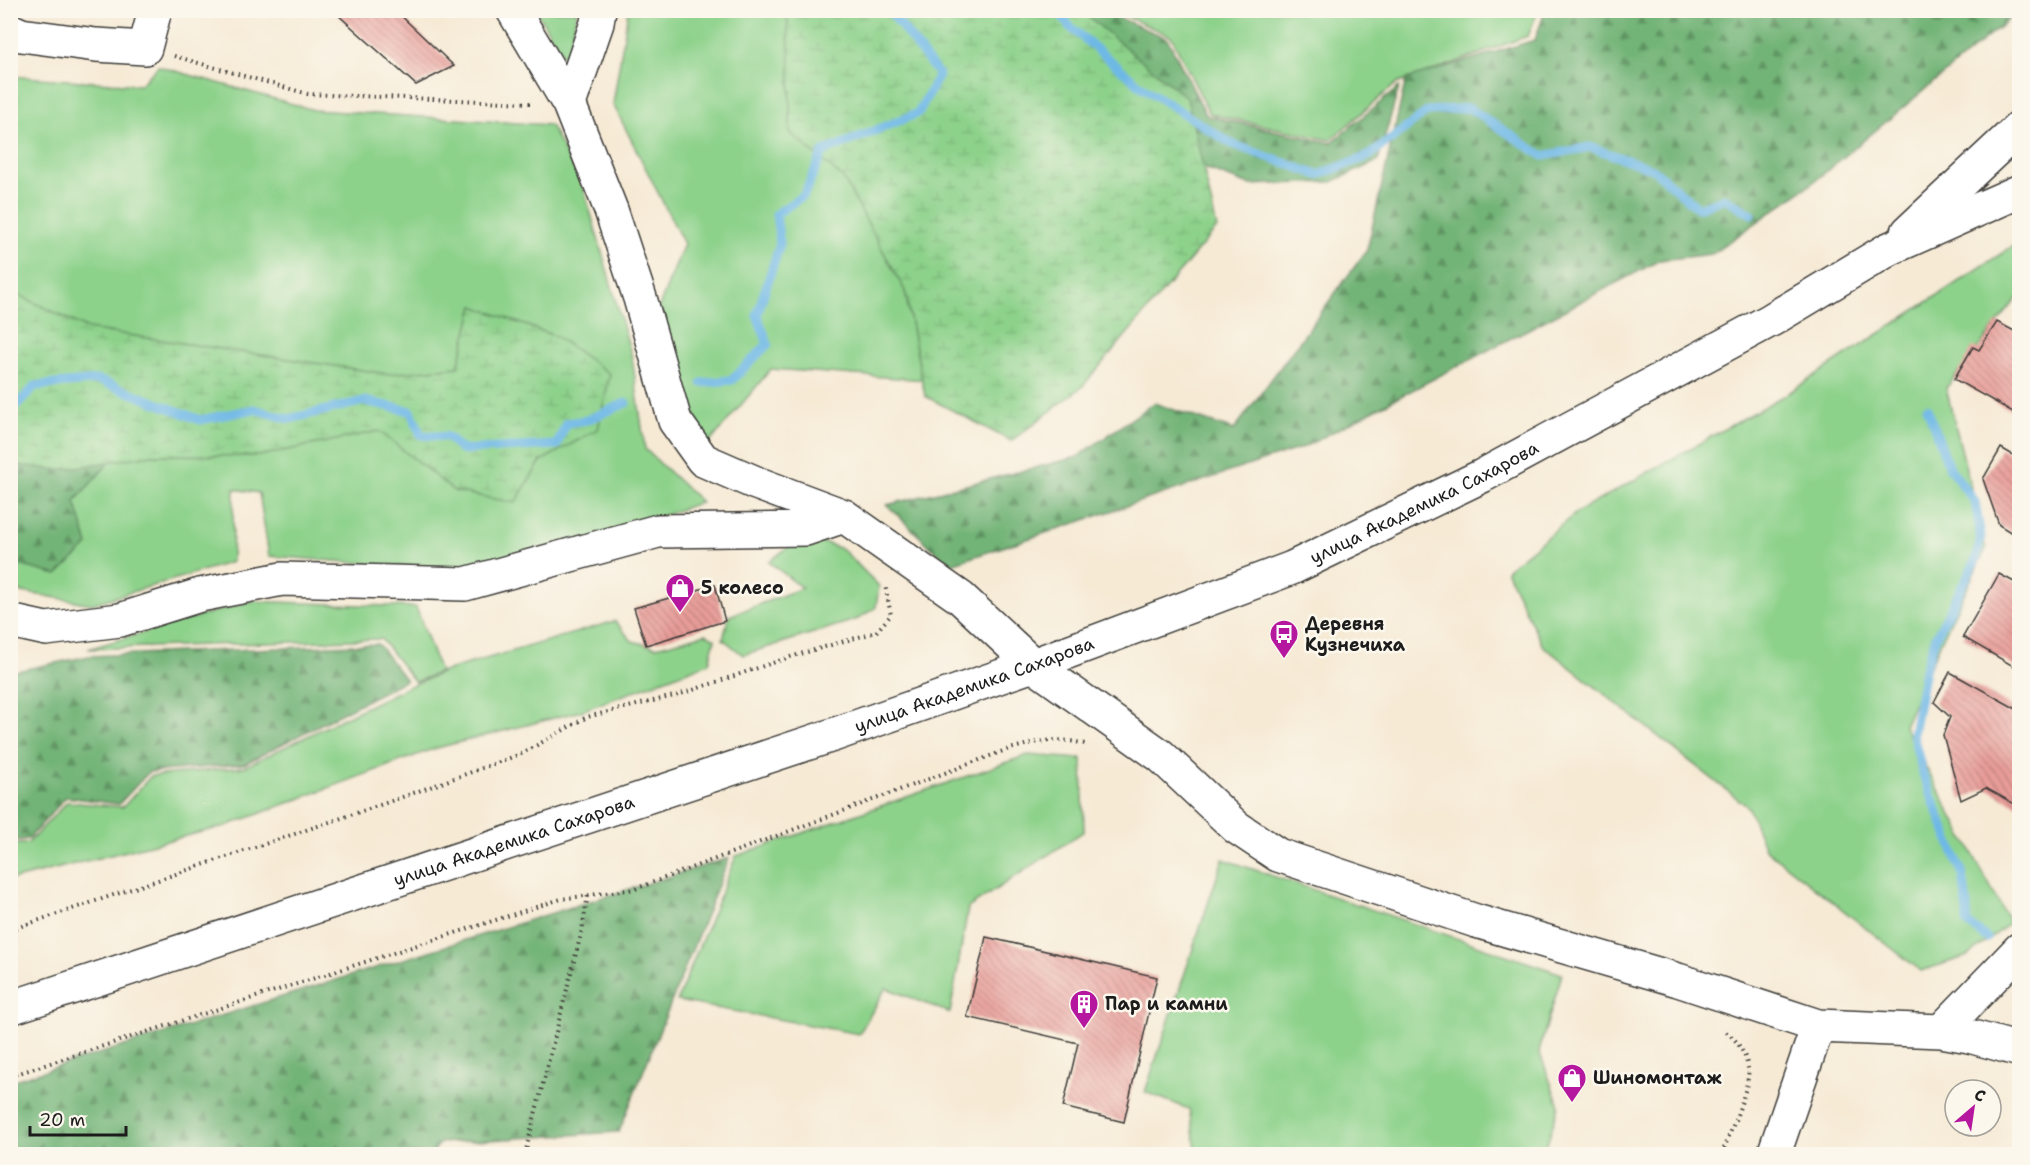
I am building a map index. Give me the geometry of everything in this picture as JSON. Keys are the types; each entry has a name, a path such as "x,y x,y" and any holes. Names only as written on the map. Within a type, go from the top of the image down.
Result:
{"main road":[{"path":"10,30 21,35 96,45 145,48 155,10"},
{"path":"513,10 569,104 611,210 640,298 675,421 704,460 756,483 844,516 961,598 1034,665 1161,756 1236,827 1278,855 1476,921 1678,980 1818,1026 1941,1031 1969,1035 2019,1050"},
{"path":"569,104 599,10"},
{"name":"улица Академика Сахарова","path":"1889,249 2019,127"},
{"name":"улица Академика Сахарова","path":"10,1008 812,742 1034,665 1292,568 1503,465 1761,325 1889,249 2019,191"},
{"path":"10,621 46,629 120,620 200,595 282,579 465,584 658,531 806,529 844,516"},
{"path":"1941,1031 2019,949"},
{"path":"1773,1155 1818,1026"}],"path":[{"path":"145,48 308,94 569,104"},
{"path":"10,930 372,808 521,754 587,717 678,695 790,657 876,632 891,615 885,586 878,578"},
{"path":"10,1076 561,899 635,890 1006,750 1043,740 1066,739 1089,745"},
{"path":"525,1155 582,930 588,895"}],"green space":[{"path":"1413,10 1420,14 1421,10 1538,11 1528,36 1396,84 1330,140 1210,114 1171,36 1114,11"},
{"path":"536,11 577,11 567,62"},
{"path":"628,11 1009,11 940,381 771,369 706,447 658,309 684,244 613,104"},
{"path":"787,11 1081,11 1187,98 1217,228 1082,387 1011,441 925,396 905,291 843,178 790,133"},
{"path":"1029,11 1103,11 1167,38 1207,116 1331,143 1399,87 1378,161 1332,182 1249,185 1182,160"},
{"path":"1545,11 2019,11 1815,181 1712,254 1660,260 1304,447 949,565 887,505 1077,457 1154,403 1234,430 1367,250 1406,79 1535,40"},
{"path":"158,66 314,110 550,125 583,186 632,357 645,449 701,502 505,574 269,556 259,493 234,489 232,562 92,604 11,590 10,76 140,85"},
{"path":"2019,242 2019,296 1946,388 1986,549 1943,637 1904,726 2010,923 1968,956 1921,971 1765,849 1748,807 1542,645 1506,570 1576,513 1790,392"},
{"path":"11,291 88,329 388,374 458,367 474,306 557,337 610,374 598,429 541,461 515,503 454,491 379,431 259,456 152,455 58,470 11,464"},
{"path":"10,427 108,435 107,465 75,501 88,545 57,575 11,563"},
{"path":"803,535 842,549 879,586 876,607 858,619 743,655 723,639 729,616 802,588 769,562"},
{"path":"251,601 416,607 440,672 415,682 381,639 88,649"},
{"path":"615,621 632,641 656,647 706,634 715,639 709,663 581,711 433,749 226,826 11,880 10,845 28,843 67,802 123,807 151,776 244,767 405,688 451,669"},
{"path":"378,644 406,680 244,764 149,772 119,804 66,797 28,839 11,841 11,672 89,656"},
{"path":"1028,755 1082,759 1084,831 968,908 950,1013 886,988 859,1034 677,1001 736,856"},
{"path":"729,858 619,1132 440,1143 432,1154 11,1154 11,1081"},
{"path":"1223,859 1562,974 1539,1051 1559,1105 1544,1154 1197,1154 1189,1109 1145,1092"}],"building":[{"path":"339,10 395,10 454,66 416,85 336,13"},
{"path":"1997,322 2020,334 2020,416 1954,379 1973,347 1979,350"},
{"path":"2001,448 2020,459 2020,538 1999,525 1983,479"},
{"path":"1999,574 2020,585 2020,670 1963,637"},
{"name":"5 колесо","path":"715,585 725,621 646,645 634,608"},
{"path":"1950,672 2020,711 2020,807 1986,788 1961,800 1943,735 1950,717 1934,702"},
{"name":"Пар и камни","path":"986,937 1157,977 1124,1122 1063,1107 1078,1043 967,1017"}],"waterway":[{"path":"702,383 732,380 768,344 757,315 780,244 776,214 804,195 823,152 918,113 939,75 889,10"},
{"path":"1059,10 1069,26 1142,87 1232,144 1318,175 1369,156 1428,111 1469,108 1543,156 1590,147 1653,169 1698,208 1725,198 1751,214"},
{"path":"10,412 35,386 98,380 200,420 254,409 289,419 364,401 411,411 421,435 448,437 461,450 557,445 566,423 587,420 626,403"},
{"path":"1927,408 1949,467 1975,502 1981,537 1976,560 1936,636 1925,669 1913,734 1923,775 1963,875 1967,923 1987,938"}],"place":[{"name":"5 колесо","path":"680,614"},
{"name":"Деревня Кузнечиха","path":"1284,660"},
{"name":"Пар и камни","path":"1084,1030"},
{"name":"Шиномонтаж","path":"1572,1104"}]}
